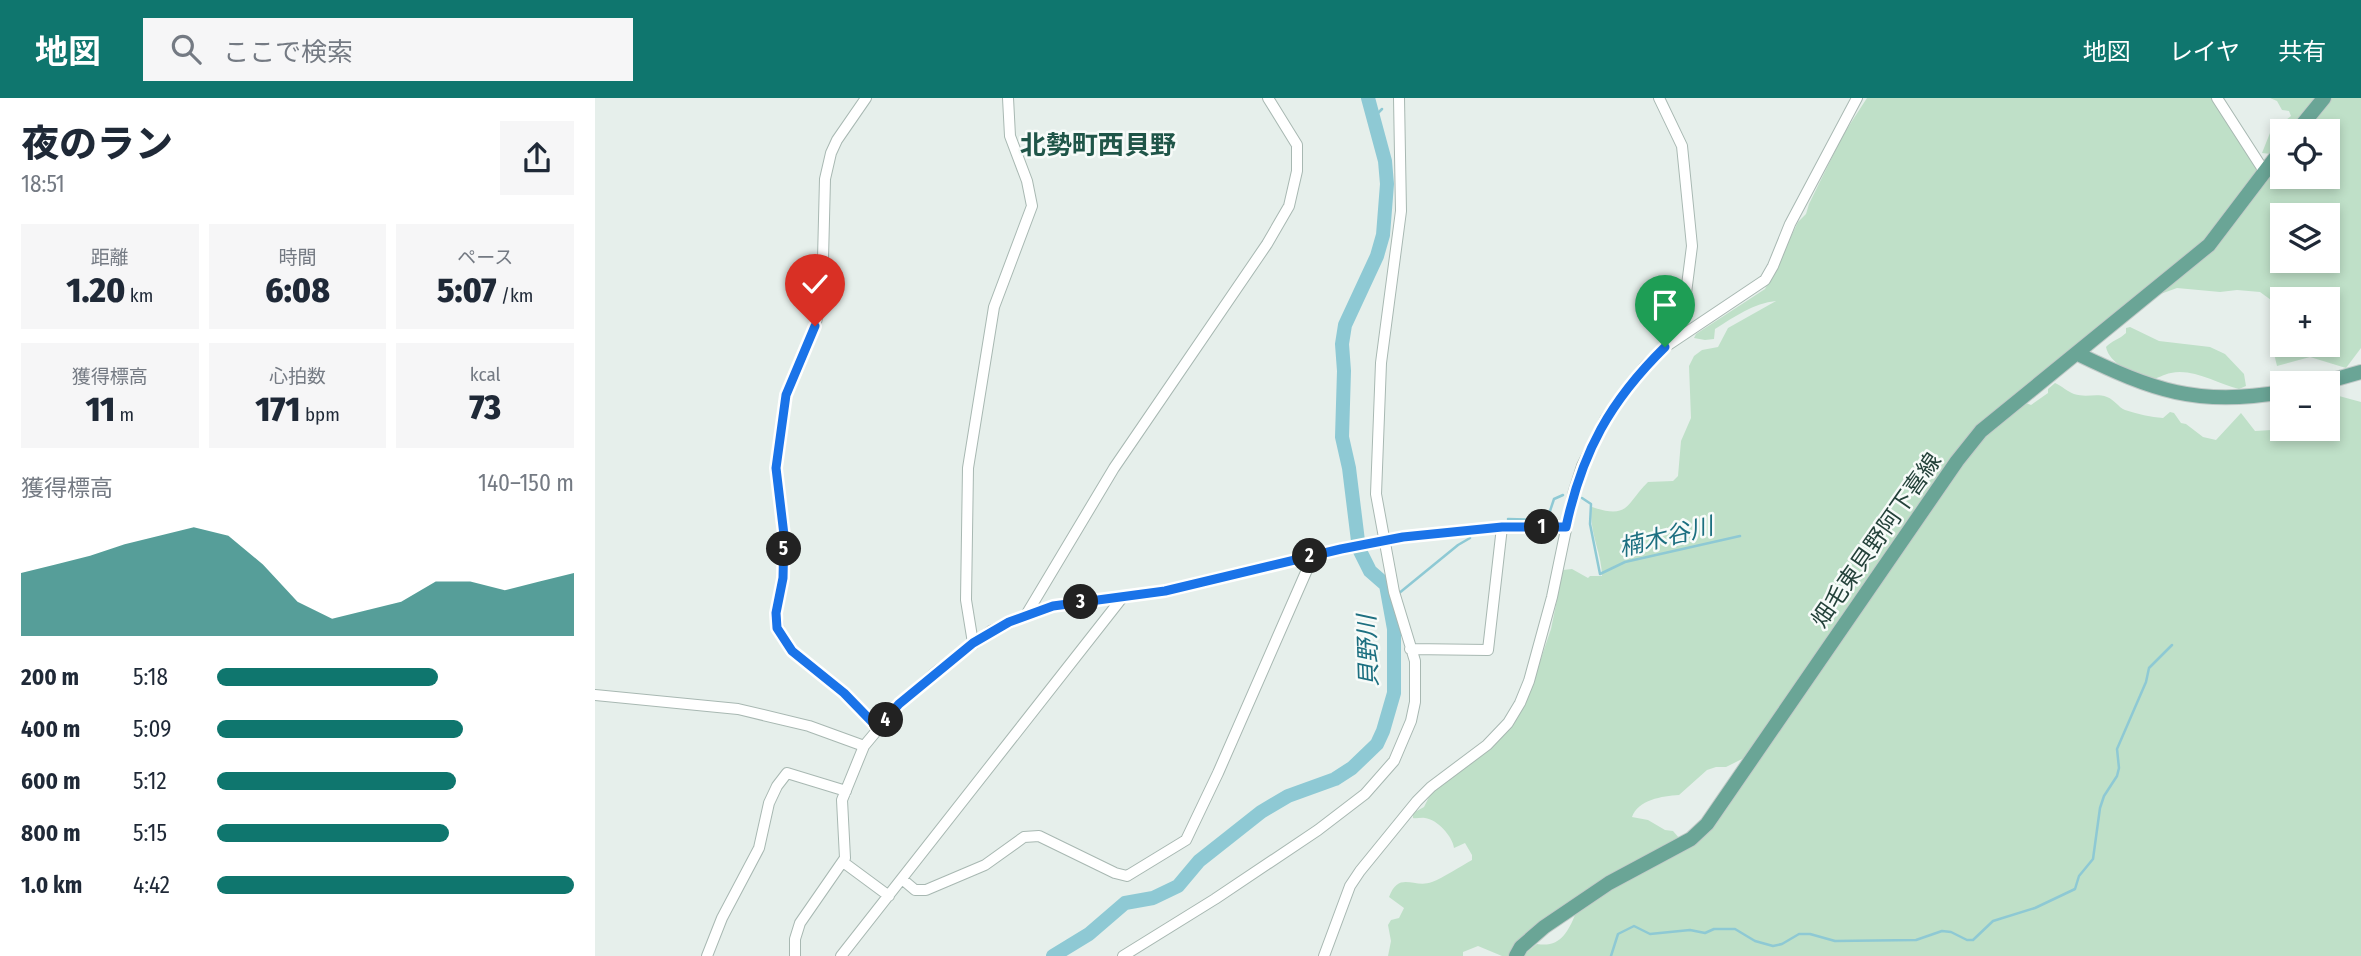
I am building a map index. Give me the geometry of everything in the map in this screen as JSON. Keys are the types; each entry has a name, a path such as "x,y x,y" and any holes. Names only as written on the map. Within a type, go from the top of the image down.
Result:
{"main road":[{"path":"2307,119 2324,98"},
{"name":"畑毛東貝野阿下喜線","path":"1516,956 1521,947 1544,927 1609,883 1691,839 1707,824 1957,461 1982,431 2209,245 2270,164"},
{"path":"2078,354 2158,389 2186,394 2243,397 2270,394"},
{"path":"2340,378 2361,373"}],"street":[{"path":"866,98 831,153 825,179 822,299 815,326 786,395 776,468 784,535 783,578 776,613 779,632 792,651 844,693 878,728"},
{"path":"973,643 966,600 968,468 994,306 1032,206 1027,181 1010,136 1008,98"},
{"path":"1025,615 1114,468 1267,244 1289,206 1297,171 1297,145 1268,98"},
{"path":"1123,956 1215,899 1318,830 1365,794 1382,778 1394,761 1411,721 1415,702 1415,661 1396,596 1376,494 1380,377 1385,322 1401,219 1399,98"},
{"path":"1659,98 1682,146 1692,246 1686,293 1665,347"},
{"path":"1324,956 1350,886 1360,871 1417,801 1487,745 1508,723 1520,703 1529,681 1552,597 1574,491 1582,466 1606,418 1626,390 1665,347 1765,280 1790,224 1857,98"},
{"path":"2217,98 2264,171"},
{"path":"1410,649 1487,650 1502,527"},
{"path":"795,956 795,939 800,922 843,862 845,833 842,800 864,746 899,704 973,643 1009,622 1053,606 1165,591 1384,541 1455,530 1566,527"},
{"path":"902,879 915,890 926,890 985,865 1024,837 1039,836 1115,873 1127,876 1186,841 1310,563 1310,556"},
{"path":"841,956 1122,598"},
{"path":"595,695 738,709 809,726 864,746"},
{"path":"707,956 722,918 759,848 769,803 787,773 846,791"},
{"path":"843,862 889,896"}],"green space":[{"path":"1867,98 2211,98 2257,167 2256,173 2195,252 1979,427 1750,755 1726,767 1707,770 1679,795 1651,800 1635,811 1632,817 1648,820 1665,830 1673,831 1680,839 1510,956 1502,956 1478,946 1463,952 1463,956 1388,956 1391,941 1388,925 1391,920 1399,918 1404,908 1389,897 1397,884 1432,882 1472,860 1465,843 1454,848 1444,829 1430,819 1413,818 1413,813 1424,807 1432,791 1489,749 1534,679 1551,629 1563,570 1572,569 1588,578 1602,576 1592,524 1592,507 1604,511 1621,510 1631,503 1648,482 1673,481 1678,476 1681,441 1691,418 1689,366 1694,356 1702,350 1718,347 1728,328 1776,301 1752,308 1729,320 1715,329 1714,339 1694,338 1696,334 1765,289 1798,222 1806,214 1843,135"},
{"path":"2270,98 2317,98 2299,119 2287,119 2291,116 2289,111 2282,110 2277,101"},
{"path":"2328,98 2361,98 2361,348 2346,368 2310,357 2340,357 2340,287 2270,287 2270,299 2260,292 2177,288 2155,296 2270,167 2270,189 2340,189 2340,119 2310,119"},
{"path":"2270,133 2270,154 2262,153"},
{"path":"2130,327 2159,341 2210,347 2225,354 2244,374 2246,386 2239,389 2205,377 2179,372 2149,381 2123,368 2112,358 2106,347 2124,335 2126,328"},
{"path":"2275,357 2310,357 2277,366"},
{"path":"2055,383 2074,394 2107,397 2123,409 2139,414 2163,418 2170,412 2174,413 2181,423 2203,437 2216,440 2241,413 2255,431 2270,430 2270,441 2340,441 2340,396 2361,402 2361,956 1522,956 1537,944 1552,944 1557,941 1566,933 1575,915 1720,815 1972,448 2005,417 2026,403 2031,405 2048,393 2048,389"}],"waterway":[{"name":"貝野川","path":"1053,956 1089,934 1125,903 1153,898 1178,886 1199,861 1261,812 1288,796 1335,779 1352,768 1377,744 1383,731 1394,693 1394,629 1386,585 1370,571 1359,549 1349,468 1342,437 1342,344 1345,325 1377,256 1383,235 1387,184 1385,161 1368,98"},
{"path":"1374,117 1382,109"},
{"name":"楠木谷川","path":"1508,519 1547,520 1554,499 1563,495"},
{"name":"楠木谷川","path":"1582,498 1591,504 1590,524 1600,574 1625,562 1740,536"},
{"name":"楠木谷川","path":"1398,594 1470,538"},
{"path":"1611,956 1618,934 1634,926 1650,934 1690,930 1705,933 1714,929 1735,929 1755,941 1773,946 1799,934 1835,941 1916,940 1942,931 1973,940 1993,921 2035,908 2075,889 2079,876 2093,859 2100,808 2119,768 2117,749 2146,682 2149,668 2172,645"}],"district":[{"name":"北勢町西貝野","path":"1098,145"}],"route":[{"path":"815,326 786,395 776,468 784,535 783,578 776,613 777,628 792,651 844,693 878,728 899,704 973,643 1009,622 1053,606 1165,591 1403,537 1502,527 1566,527 1582,466 1597,433 1619,398 1665,347"}]}
